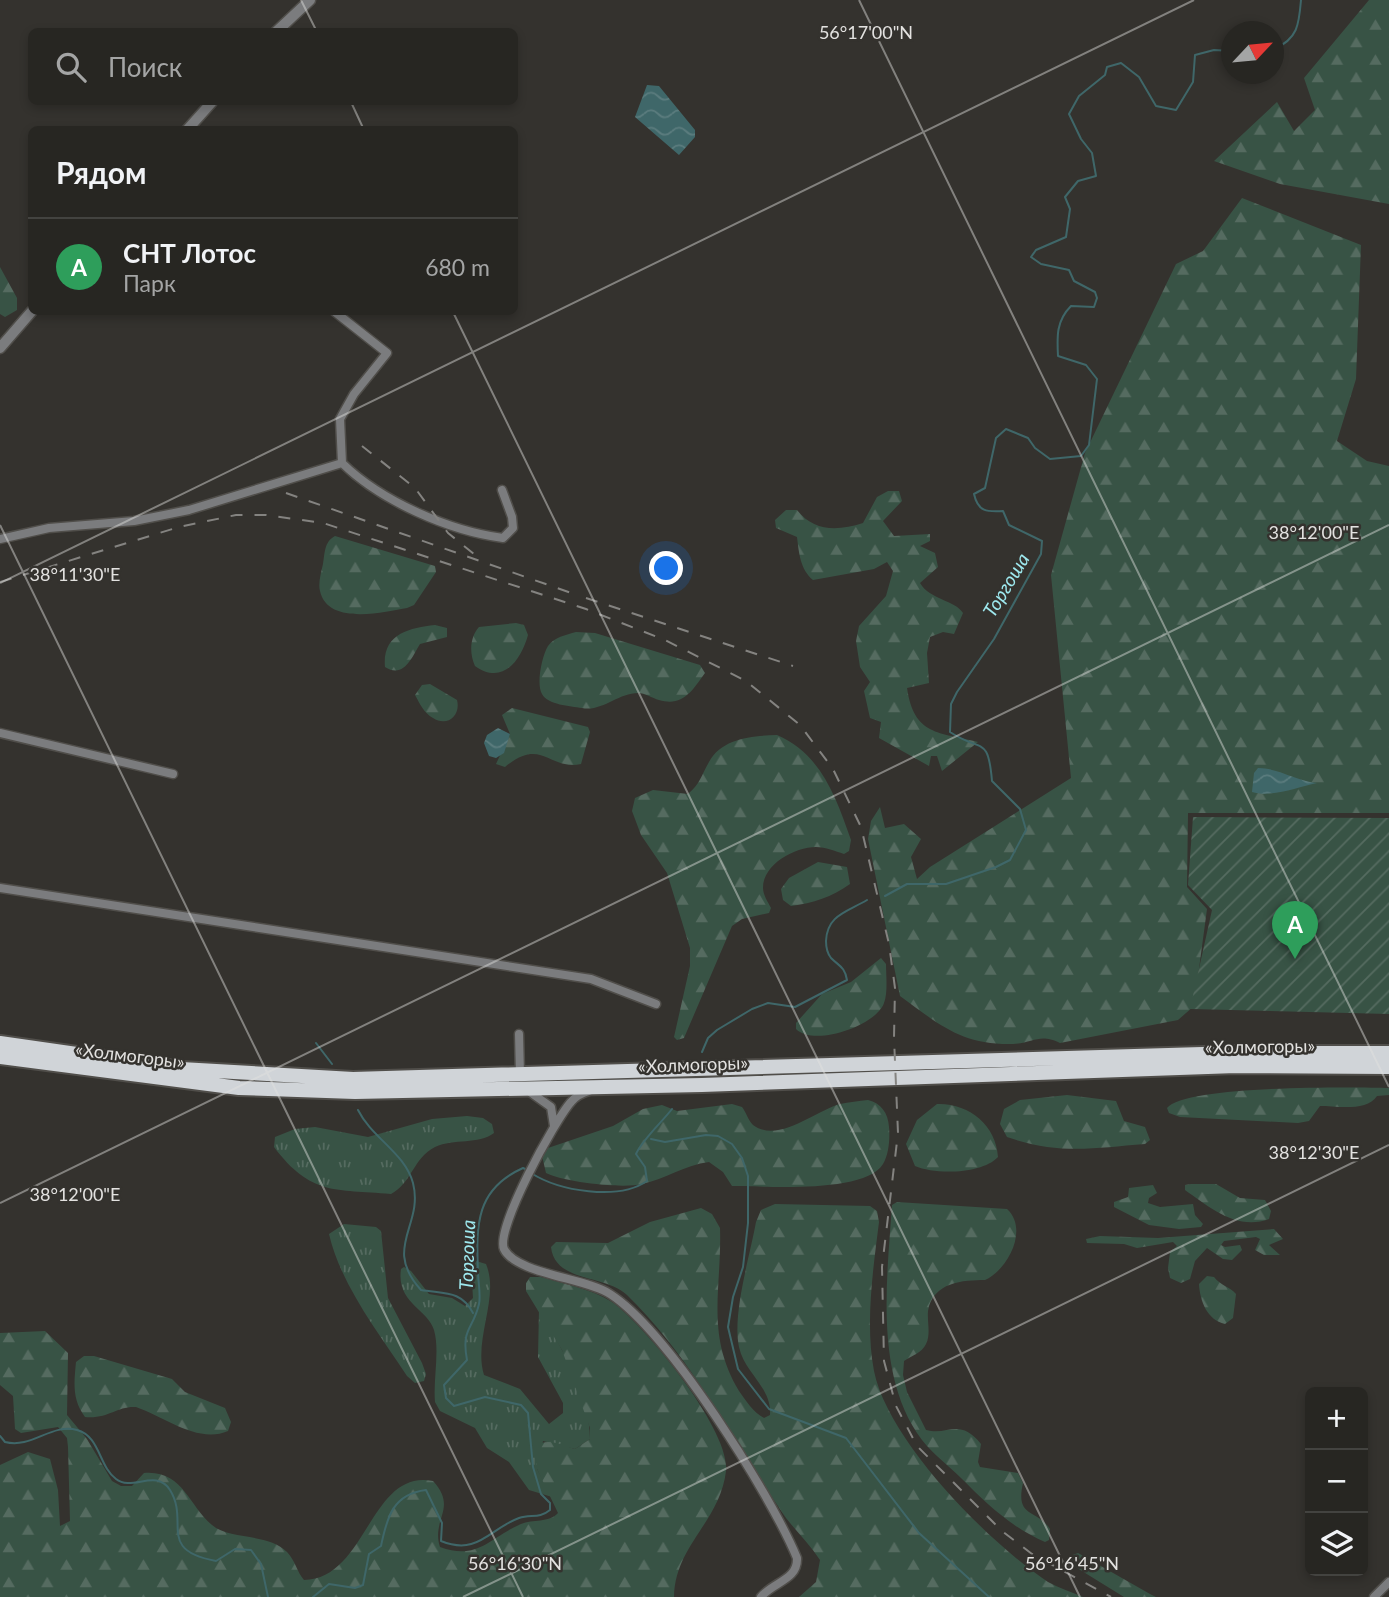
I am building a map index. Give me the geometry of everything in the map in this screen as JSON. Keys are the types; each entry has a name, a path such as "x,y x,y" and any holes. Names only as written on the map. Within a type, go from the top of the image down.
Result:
{"highway":[{"name":"«Холмогоры»","path":"0,1043 181,1069 241,1074 353,1079 495,1076 521,1082 550,1075 1222,1053 1389,1053"},
{"name":"«Холмогоры»","path":"0,1057 239,1088 394,1092 521,1082 599,1087 1223,1067 1389,1067"}],"street":[{"path":"280,28 310,0"},
{"path":"191,126 209,105"},
{"path":"0,348 29,315"},
{"path":"339,315 387,353 344,410 340,426 342,463 366,484 403,506 459,527 503,538 513,528 502,490"},
{"path":"0,539 48,528 134,522 189,510 342,463"},
{"path":"0,733 173,774"},
{"path":"0,888 591,979 656,1004"},
{"path":"519,1034 521,1082 551,1107 554,1126"},
{"path":"599,1087 576,1097 554,1126 508,1219 502,1239 503,1248 518,1263 588,1283 610,1293 644,1324 674,1361 755,1477 797,1558 797,1567 791,1576 761,1597"},
{"path":"1374,1597 1389,1582"}],"green space":[{"path":"1369,0 1389,0 1389,204 1280,184 1214,161 1277,102 1294,131 1315,110 1304,78"},
{"path":"1242,198 1361,245 1356,379 1337,441 1367,461 1389,466 1389,813 1188,813 1187,887 1207,909 1194,1006 1178,1020 1060,1043 1041,1039 1013,1044 995,1043 965,1037 940,1024 900,996 868,839 871,821 880,807 885,828 904,824 921,839 911,857 917,879 930,867 1071,778 1051,575 1085,453 1176,264 1203,251"},
{"path":"0,267 17,298 17,310 5,317 0,314"},
{"path":"888,491 899,491 902,501 883,521 894,536 930,534 930,541 920,546 935,553 938,567 920,583 924,589 963,613 954,634 943,632 930,637 927,653 929,683 907,688 910,704 922,724 940,733 978,742 942,771 937,756 931,756 929,766 879,738 881,722 870,718 864,691 870,682 860,667 856,641 859,626 886,596 893,571 887,562 874,569 813,580 803,566 797,537 776,528 775,520 786,510 797,510 811,522 827,528 863,523 877,497"},
{"path":"335,536 435,566 436,572 414,605 371,614 345,613 325,602 319,585 326,548"},
{"path":"516,623 524,625 528,635 516,661 502,672 494,673 475,666 471,645 479,627"},
{"path":"435,625 447,628 447,637 420,644 407,665 402,668 392,670 385,667 385,656 393,640 407,631"},
{"path":"576,632 595,633 700,665 705,673 686,696 674,701 667,702 638,693 589,709 554,703 545,698 540,689 540,670 544,656 554,640"},
{"path":"430,684 457,700 457,711 452,718 443,721 433,718 421,705 415,695 422,685"},
{"path":"512,708 588,727 590,732 581,764 570,765 545,756 528,754 505,767 496,764 510,734 502,715"},
{"path":"777,735 805,753 825,778 851,840 849,851 844,854 823,848 808,848 790,854 774,864 764,879 763,888 771,908 769,913 742,919 732,926 684,1038 677,1040 674,1037 690,966 690,948 667,873 641,835 632,811 635,798 653,790 688,794 698,783 709,762 722,748 738,740"},
{"path":"1193,817 1389,818 1389,1014 1190,1009 1212,910 1188,885"},
{"path":"818,862 847,867 850,884 829,896 807,903 791,906 783,900 781,889 789,878"},
{"path":"881,958 886,964 886,989 884,1003 879,1011 857,1026 830,1035 816,1036 796,1029 796,1023 822,994 851,982"},
{"path":"1389,1088 1389,1095 1377,1096 1359,1106 1320,1106 1309,1121 1298,1123 1180,1117 1169,1113 1167,1108 1180,1100 1236,1091"},
{"path":"1067,1095 1116,1101 1124,1121 1145,1127 1150,1140 1145,1144 1076,1149 1043,1146 1007,1137 1000,1124 1004,1109 1020,1100"},
{"path":"868,1100 880,1106 887,1117 889,1141 885,1160 873,1174 836,1184 790,1187 732,1186 723,1172 709,1162 642,1184 593,1184 546,1173 542,1156 545,1149 613,1126 643,1109 662,1105 677,1111 732,1104 742,1107 753,1125 774,1131 797,1124 840,1104"},
{"path":"937,1104 960,1107 979,1118 992,1135 998,1157 991,1163 970,1170 946,1172 915,1166 906,1144 917,1120"},
{"path":"467,1116 483,1118 492,1124 494,1133 481,1139 435,1147 422,1157 404,1184 391,1194 325,1187 300,1174 274,1147 275,1137 295,1129 315,1127 368,1137 432,1119"},
{"path":"1216,1184 1240,1198 1265,1200 1271,1211 1269,1219 1257,1222 1235,1220 1185,1190 1185,1185"},
{"path":"1153,1185 1157,1193 1149,1198 1148,1203 1160,1207 1193,1204 1195,1215 1203,1224 1201,1227 1179,1229 1149,1225 1114,1207 1114,1202 1128,1197 1129,1188"},
{"path":"897,1202 1007,1209 1013,1217 1016,1238 1008,1258 1001,1268 985,1280 959,1282 942,1288 936,1294 928,1311 929,1332 926,1344 904,1361 903,1375 907,1392 926,1430 966,1431 981,1444 978,1462 980,1467 1018,1473 1023,1483 1021,1494 1024,1507 1050,1529 1049,1540 1045,1542 1011,1522 980,1497 922,1440 907,1415 896,1387 887,1327 892,1205"},
{"path":"775,1204 870,1206 877,1211 879,1222 870,1335 874,1371 883,1399 920,1458 971,1517 1024,1565 1048,1582 1083,1597 799,1597 816,1582 820,1560 786,1518 693,1374 651,1320 627,1295 618,1288 582,1277 561,1267 551,1247 556,1242 608,1243 650,1222 701,1208 712,1214 720,1228 718,1311 722,1350 739,1391 764,1418 770,1415 767,1396 742,1357 737,1334 743,1285 756,1222 761,1210"},
{"path":"344,1224 376,1227 381,1231 388,1298 422,1363 426,1374 424,1381 415,1383 407,1376 351,1290 329,1234"},
{"path":"1274,1229 1283,1239 1269,1245 1280,1255 1264,1255 1255,1250 1260,1239 1256,1237 1224,1241 1221,1245 1240,1245 1242,1250 1232,1260 1223,1259 1207,1248 1195,1261 1190,1279 1181,1283 1170,1278 1168,1268 1170,1252 1177,1246 1173,1242 1137,1248 1124,1244 1087,1243 1086,1239 1100,1236 1158,1238"},
{"path":"476,1261 486,1264 490,1291 482,1347 484,1375 520,1389 549,1424 563,1413 563,1403 538,1357 539,1310 580,1388 589,1422 590,1439 575,1449 543,1441 537,1469 552,1497 529,1490 509,1462 487,1448 475,1428 440,1411 435,1402 434,1330 426,1316 403,1290 401,1269 404,1267 411,1271 429,1294 452,1298 465,1306 473,1298 471,1264"},
{"path":"1207,1276 1214,1277 1236,1294 1233,1318 1225,1324 1213,1318 1203,1303 1199,1284"},
{"path":"530,1277 541,1277 596,1294 627,1314 683,1380 715,1431 724,1453 726,1471 722,1489 682,1563 676,1579 674,1597 0,1597 0,1465 28,1452 50,1459 58,1490 60,1526 70,1521 67,1438 58,1427 21,1433 15,1429 13,1396 0,1385 0,1333 45,1331 68,1353 67,1415 87,1439 112,1481 121,1486 132,1486 144,1473 168,1477 184,1490 204,1517 219,1530 270,1542 287,1552 304,1580 325,1575 342,1562 381,1506 395,1491 412,1481 433,1481 440,1490 444,1506 438,1537 440,1547 453,1551 483,1546 521,1524 550,1518 558,1513 537,1469 536,1445 551,1442 575,1449 590,1439 590,1428 562,1350 526,1291 526,1283"},
{"path":"84,1356 94,1356 172,1379 185,1392 225,1408 231,1422 228,1431 217,1434 193,1432 136,1407 85,1417 76,1398 75,1384 76,1362"},
{"path":"1078,1553 1156,1597 1124,1597 1069,1563 1070,1556"}],"water":[{"path":"647,85 659,86 695,130 695,137 679,155 635,117"},
{"path":"498,728 510,734 504,753 496,758 489,756 484,743 487,735"},
{"path":"1258,768 1317,783 1276,793 1252,792 1254,773"}],"waterway":[{"name":"Торгоша","path":"1284,43 1296,30 1301,0"},
{"name":"Торгоша","path":"885,896 907,884 946,884 996,867 1010,860 1026,830 1020,809 992,781 985,750 950,732 951,704 994,639 1041,554 1042,541 1009,525 1003,511 984,510 976,500 974,494 985,488 996,438 1006,429 1028,438 1035,448 1050,459 1081,456 1089,445 1097,379 1086,365 1058,356 1058,336 1062,317 1071,306 1094,307 1097,298 1095,292 1074,281 1069,270 1041,264 1031,257 1036,250 1066,237 1070,209 1065,197 1078,181 1096,176 1092,153 1081,139 1069,114 1079,96 1105,75 1107,67 1121,63 1139,77 1156,106 1176,110 1193,82 1195,55 1221,50"},
{"name":"Торгоша","path":"702,1052 708,1038 717,1030 752,1009 768,1003 795,1007 847,980 843,969 828,952 827,932 839,915 867,900"},
{"path":"316,1043 332,1064"},
{"name":"Торгоша","path":"531,1173 572,1189 605,1192 635,1187 647,1181 645,1167 636,1154 672,1109"},
{"path":"358,1110 371,1129 403,1163 413,1183 415,1198 404,1249 410,1275 421,1290 457,1297 463,1300 473,1313"},
{"path":"651,1139 665,1142 706,1135 718,1136 732,1144 742,1158 748,1176 748,1223 743,1267 733,1297 728,1327 738,1369 769,1409 846,1438 919,1533 989,1597"},
{"name":"Торгоша","path":"313,1597 329,1584 355,1588 363,1585 369,1554 381,1546 393,1509 406,1496 415,1492 426,1490 442,1523 441,1541 454,1545 474,1543 519,1518 550,1510 550,1503 541,1494 533,1467 528,1413 521,1405 485,1397 454,1406 446,1398 444,1385 467,1360 467,1335 480,1300 477,1255 482,1210 496,1186 523,1168 527,1170"},
{"name":"Торгоша","path":"0,1436 5,1442 15,1443 59,1430 85,1433 95,1445 110,1474 116,1479 129,1483 158,1481 170,1490 175,1502 180,1542 186,1550 216,1561 235,1549 251,1550 261,1564 268,1597"}],"railway":[{"path":"362,446 415,488 448,533 474,554"},
{"path":"286,493 577,595"},
{"path":"0,582 179,527 236,515 266,515 323,523 586,609 665,640 746,681 800,725 833,769 861,827 889,944 895,988 898,1133 882,1267 884,1361 896,1406 917,1446 1002,1531 1032,1554 1111,1597"},
{"path":"586,598 793,666"}],"place":[{"name":"СНТ Лотос","path":"1295,959"}]}
